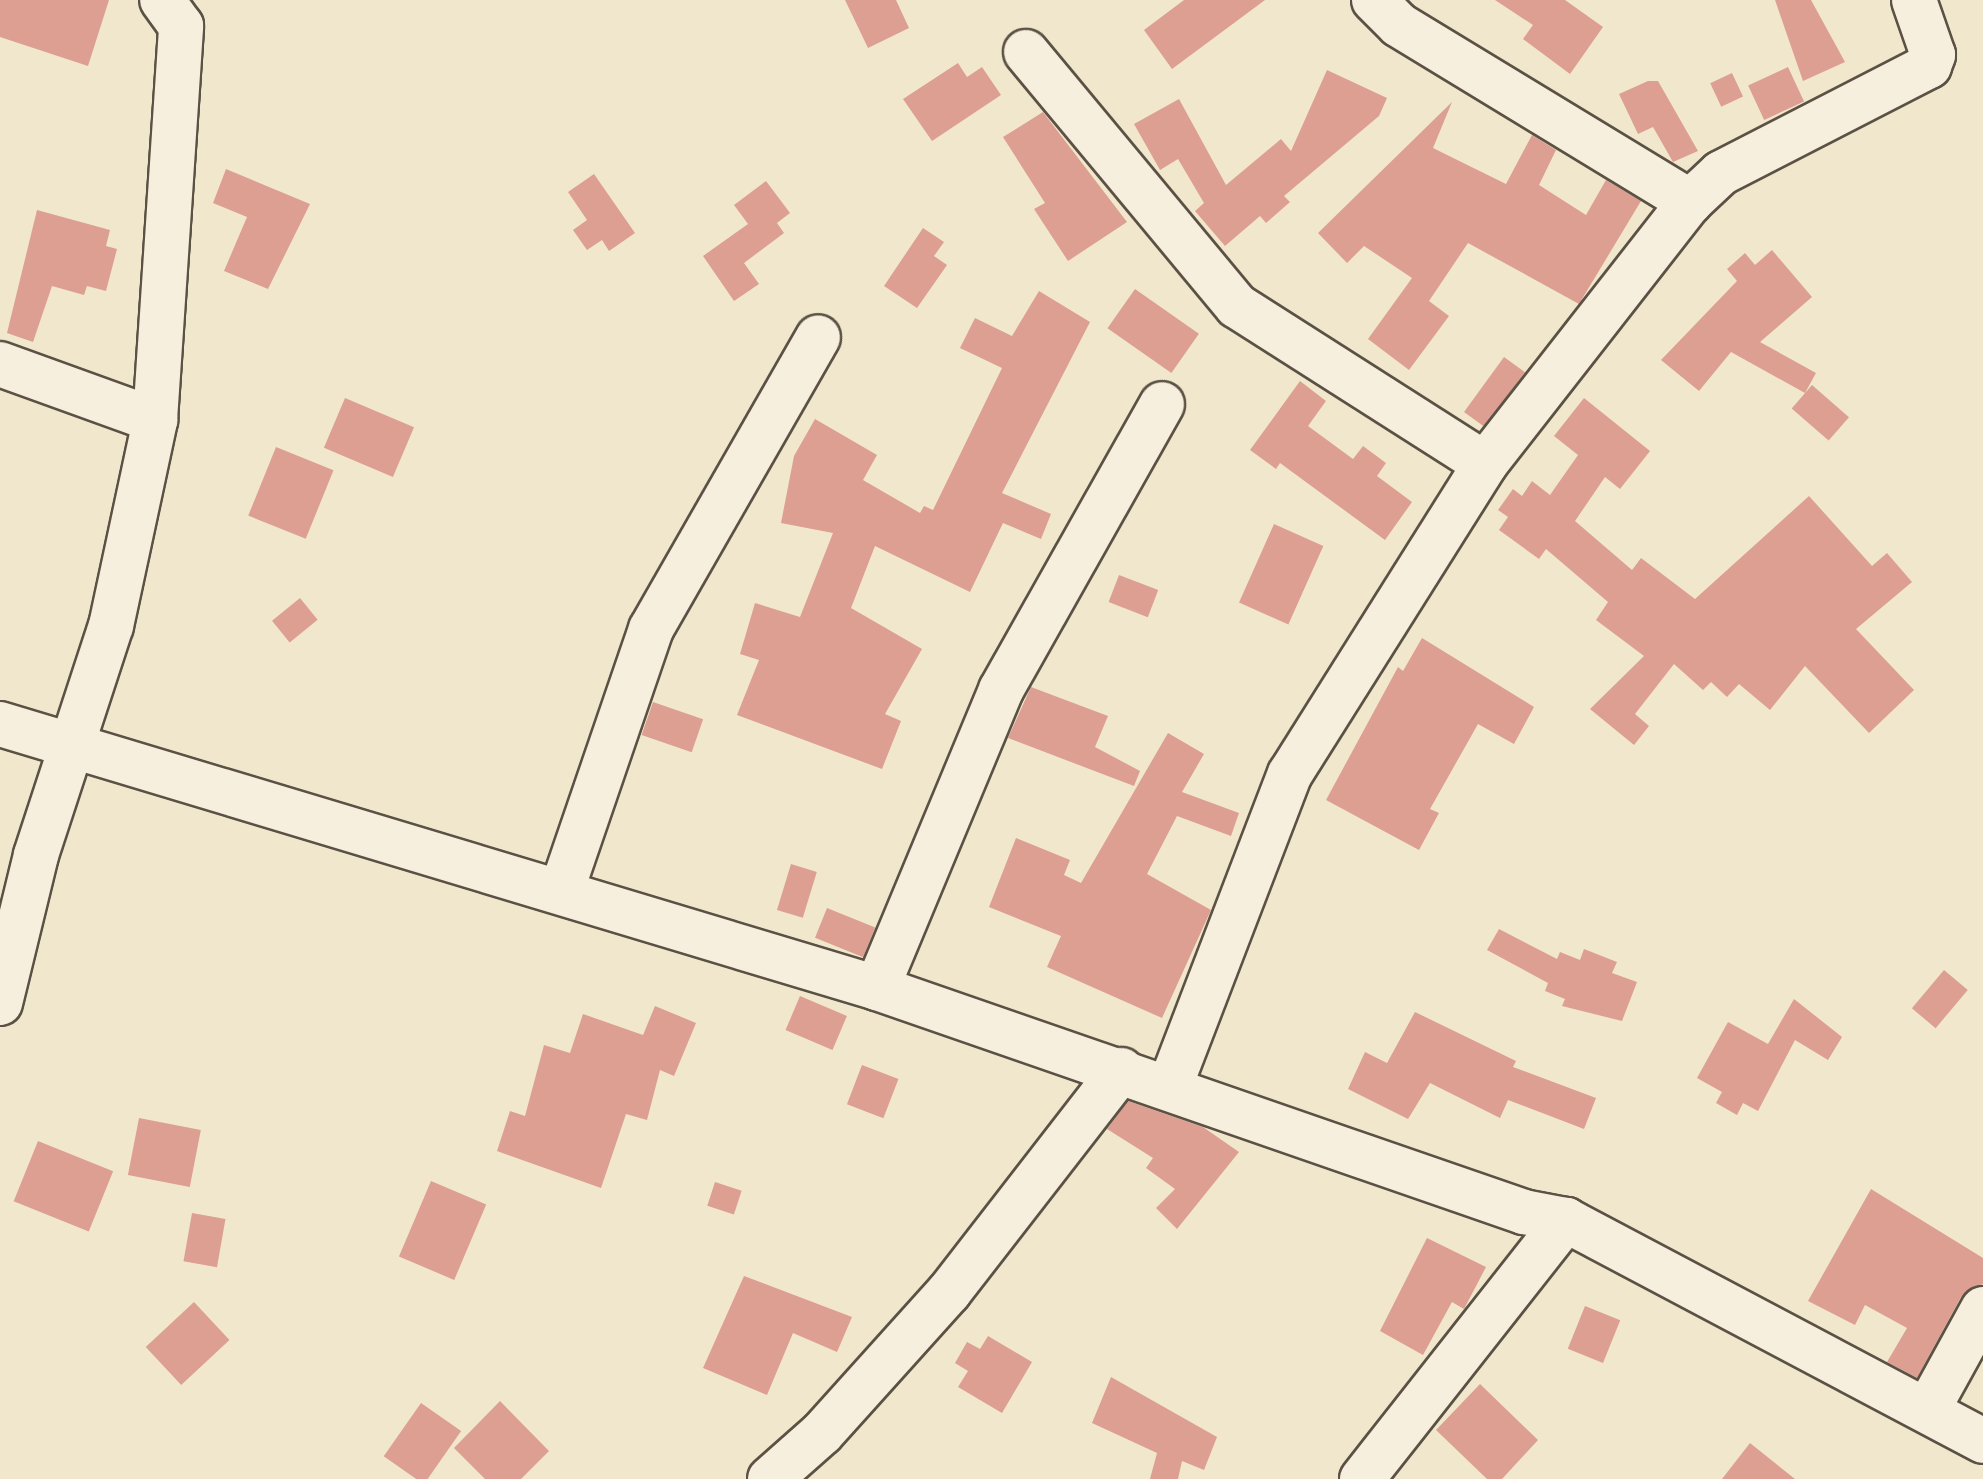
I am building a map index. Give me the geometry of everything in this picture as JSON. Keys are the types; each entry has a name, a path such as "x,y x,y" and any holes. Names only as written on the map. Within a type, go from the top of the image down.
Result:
{"street":[{"path":"1374,0 1399,25 1690,202"},
{"path":"1170,1086 1290,774 1485,464 1690,202 1721,173 1929,66 1933,55 1914,0"},
{"path":"0,1003 71,744 111,626 155,420 180,9"},
{"path":"1026,52 1237,306 1485,464"},
{"path":"561,892 651,629 818,337"},
{"path":"0,364 155,420"},
{"path":"877,988 1001,690 1162,404"},
{"path":"0,724 877,988 1170,1086 1524,1212 1566,1220 1928,1409 1983,1441"},
{"path":"770,1479 822,1433 949,1292 1121,1070"},
{"path":"1362,1479 1566,1220"},
{"path":"1928,1409 1983,1309"}],"building":[{"path":"0,0 109,0 88,66 0,37"},
{"path":"845,0 896,0 909,28 868,48"},
{"path":"1184,0 1265,0 1172,69 1144,30"},
{"path":"1495,0 1565,0 1603,27 1570,74 1523,39 1533,25"},
{"path":"1775,0 1811,0 1845,62 1803,81"},
{"path":"958,63 967,77 982,67 1001,95 932,141 903,99"},
{"path":"1788,67 1804,101 1764,120 1748,86"},
{"path":"1327,70 1387,98 1379,116 1284,196 1290,202 1266,223 1260,216 1225,246 1195,211 1204,203 1178,159 1160,170 1134,124 1179,99 1226,185 1281,139 1291,151"},
{"path":"1732,73 1743,97 1721,107 1710,83"},
{"path":"1648,81 1658,81 1698,151 1673,162 1653,127 1638,134 1619,94"},
{"path":"1452,102 1433,148 1506,184 1532,135 1556,150 1539,185 1586,215 1606,180 1641,201 1579,304 1468,243 1429,301 1449,316 1409,370 1368,339 1412,278 1364,246 1347,263 1318,233"},
{"path":"1043,112 1127,222 1068,261 1034,209 1045,203 1003,137"},
{"path":"226,169 310,204 268,289 224,271 247,217 213,203"},
{"path":"594,174 635,233 609,251 602,240 587,250 573,230 587,220 568,192"},
{"path":"766,181 790,213 777,223 784,233 744,263 759,284 734,301 703,256 748,224 734,205"},
{"path":"37,210 110,230 106,246 117,249 106,291 87,286 84,295 52,286 33,342 7,333"},
{"path":"923,228 944,242 934,256 947,265 917,308 884,286"},
{"path":"1772,250 1812,297 1760,342 1816,373 1805,393 1731,352 1699,391 1661,360 1737,281 1727,269 1745,253 1755,265"},
{"path":"1135,289 1199,334 1171,373 1107,328"},
{"path":"1039,291 1090,322 1002,493 1051,514 1041,539 1003,523 970,592 875,546 851,608 922,649 885,714 901,721 882,769 737,715 759,660 740,654 755,603 800,617 833,533 781,523 794,456 815,419 877,455 863,480 920,513 924,506 933,510 1002,368 960,348 975,318 1012,336"},
{"path":"1504,357 1525,372 1485,427 1464,412"},
{"path":"1300,381 1326,401 1308,426 1353,459 1363,446 1386,463 1377,476 1412,502 1385,540 1280,463 1276,469 1250,450"},
{"path":"1812,385 1849,417 1829,441 1792,408"},
{"path":"345,398 414,427 393,477 324,448"},
{"path":"1584,398 1650,451 1620,489 1605,477 1575,521 1632,570 1641,558 1695,599 1809,496 1872,566 1887,553 1912,582 1856,629 1914,690 1869,733 1805,666 1770,710 1739,684 1727,697 1711,682 1703,690 1674,664 1635,714 1649,726 1634,745 1590,709 1644,656 1596,620 1608,602 1546,549 1539,559 1499,530 1508,517 1498,510 1513,489 1522,496 1532,481 1550,495 1578,455 1554,436"},
{"path":"276,447 333,470 306,539 248,516"},
{"path":"1274,524 1323,546 1288,625 1239,603"},
{"path":"1119,575 1158,590 1148,617 1109,602"},
{"path":"300,598 318,620 290,642 272,621"},
{"path":"1422,638 1534,707 1514,744 1478,724 1430,809 1439,813 1419,850 1326,800 1398,667 1403,671"},
{"path":"1031,687 1108,716 1095,747 1140,771 1134,786 1008,738"},
{"path":"653,702 703,719 692,752 642,735"},
{"path":"1168,733 1204,754 1182,792 1239,813 1231,836 1177,816 1147,874 1211,910 1162,1018 1047,967 1061,936 989,907 1016,838 1070,860 1064,875 1081,883"},
{"path":"791,864 817,872 803,918 777,910"},
{"path":"827,908 875,927 863,957 815,938"},
{"path":"1499,929 1557,959 1560,952 1580,960 1584,949 1617,962 1612,973 1637,982 1622,1021 1562,1006 1565,999 1545,991 1548,983 1487,950"},
{"path":"1944,970 1968,990 1936,1028 1912,1008"},
{"path":"800,996 847,1016 832,1050 786,1030"},
{"path":"1794,999 1842,1037 1828,1060 1795,1040 1758,1111 1743,1103 1737,1115 1716,1103 1722,1092 1697,1078 1728,1022 1768,1044"},
{"path":"655,1006 696,1023 674,1076 660,1070 647,1120 626,1114 601,1188 497,1151 510,1111 525,1116 544,1045 570,1053 583,1014 643,1035"},
{"path":"1415,1012 1516,1061 1513,1067 1596,1098 1584,1129 1508,1100 1500,1118 1430,1083 1408,1119 1348,1089 1365,1052 1387,1063"},
{"path":"862,1065 898,1079 883,1118 847,1104"},
{"path":"1128,1101 1203,1127 1239,1152 1177,1229 1156,1208 1175,1189 1146,1168 1153,1158 1107,1129"},
{"path":"139,1118 201,1130 190,1187 128,1175"},
{"path":"38,1141 113,1171 89,1232 14,1201"},
{"path":"431,1181 486,1204 454,1280 399,1256"},
{"path":"715,1182 742,1191 734,1214 707,1206"},
{"path":"1871,1189 1983,1258 1983,1284 1961,1297 1917,1378 1887,1362 1907,1328 1865,1305 1855,1325 1808,1301"},
{"path":"192,1213 225,1219 217,1267 183,1261"},
{"path":"1427,1238 1486,1267 1464,1309 1452,1302 1423,1355 1380,1331"},
{"path":"744,1276 852,1317 837,1352 793,1333 767,1395 703,1368"},
{"path":"194,1302 229,1340 181,1385 146,1347"},
{"path":"1585,1306 1620,1320 1603,1363 1568,1349"},
{"path":"988,1336 1032,1362 1002,1413 958,1387 968,1371 955,1363 967,1342 980,1349"},
{"path":"1111,1377 1217,1437 1204,1470 1182,1461 1178,1479 1150,1479 1157,1453 1092,1423"},
{"path":"1480,1384 1538,1440 1502,1479 1487,1479 1436,1430"},
{"path":"500,1401 549,1451 521,1479 485,1479 454,1448"},
{"path":"421,1403 461,1431 428,1479 416,1479 384,1456"},
{"path":"1750,1443 1795,1479 1722,1479"}]}
